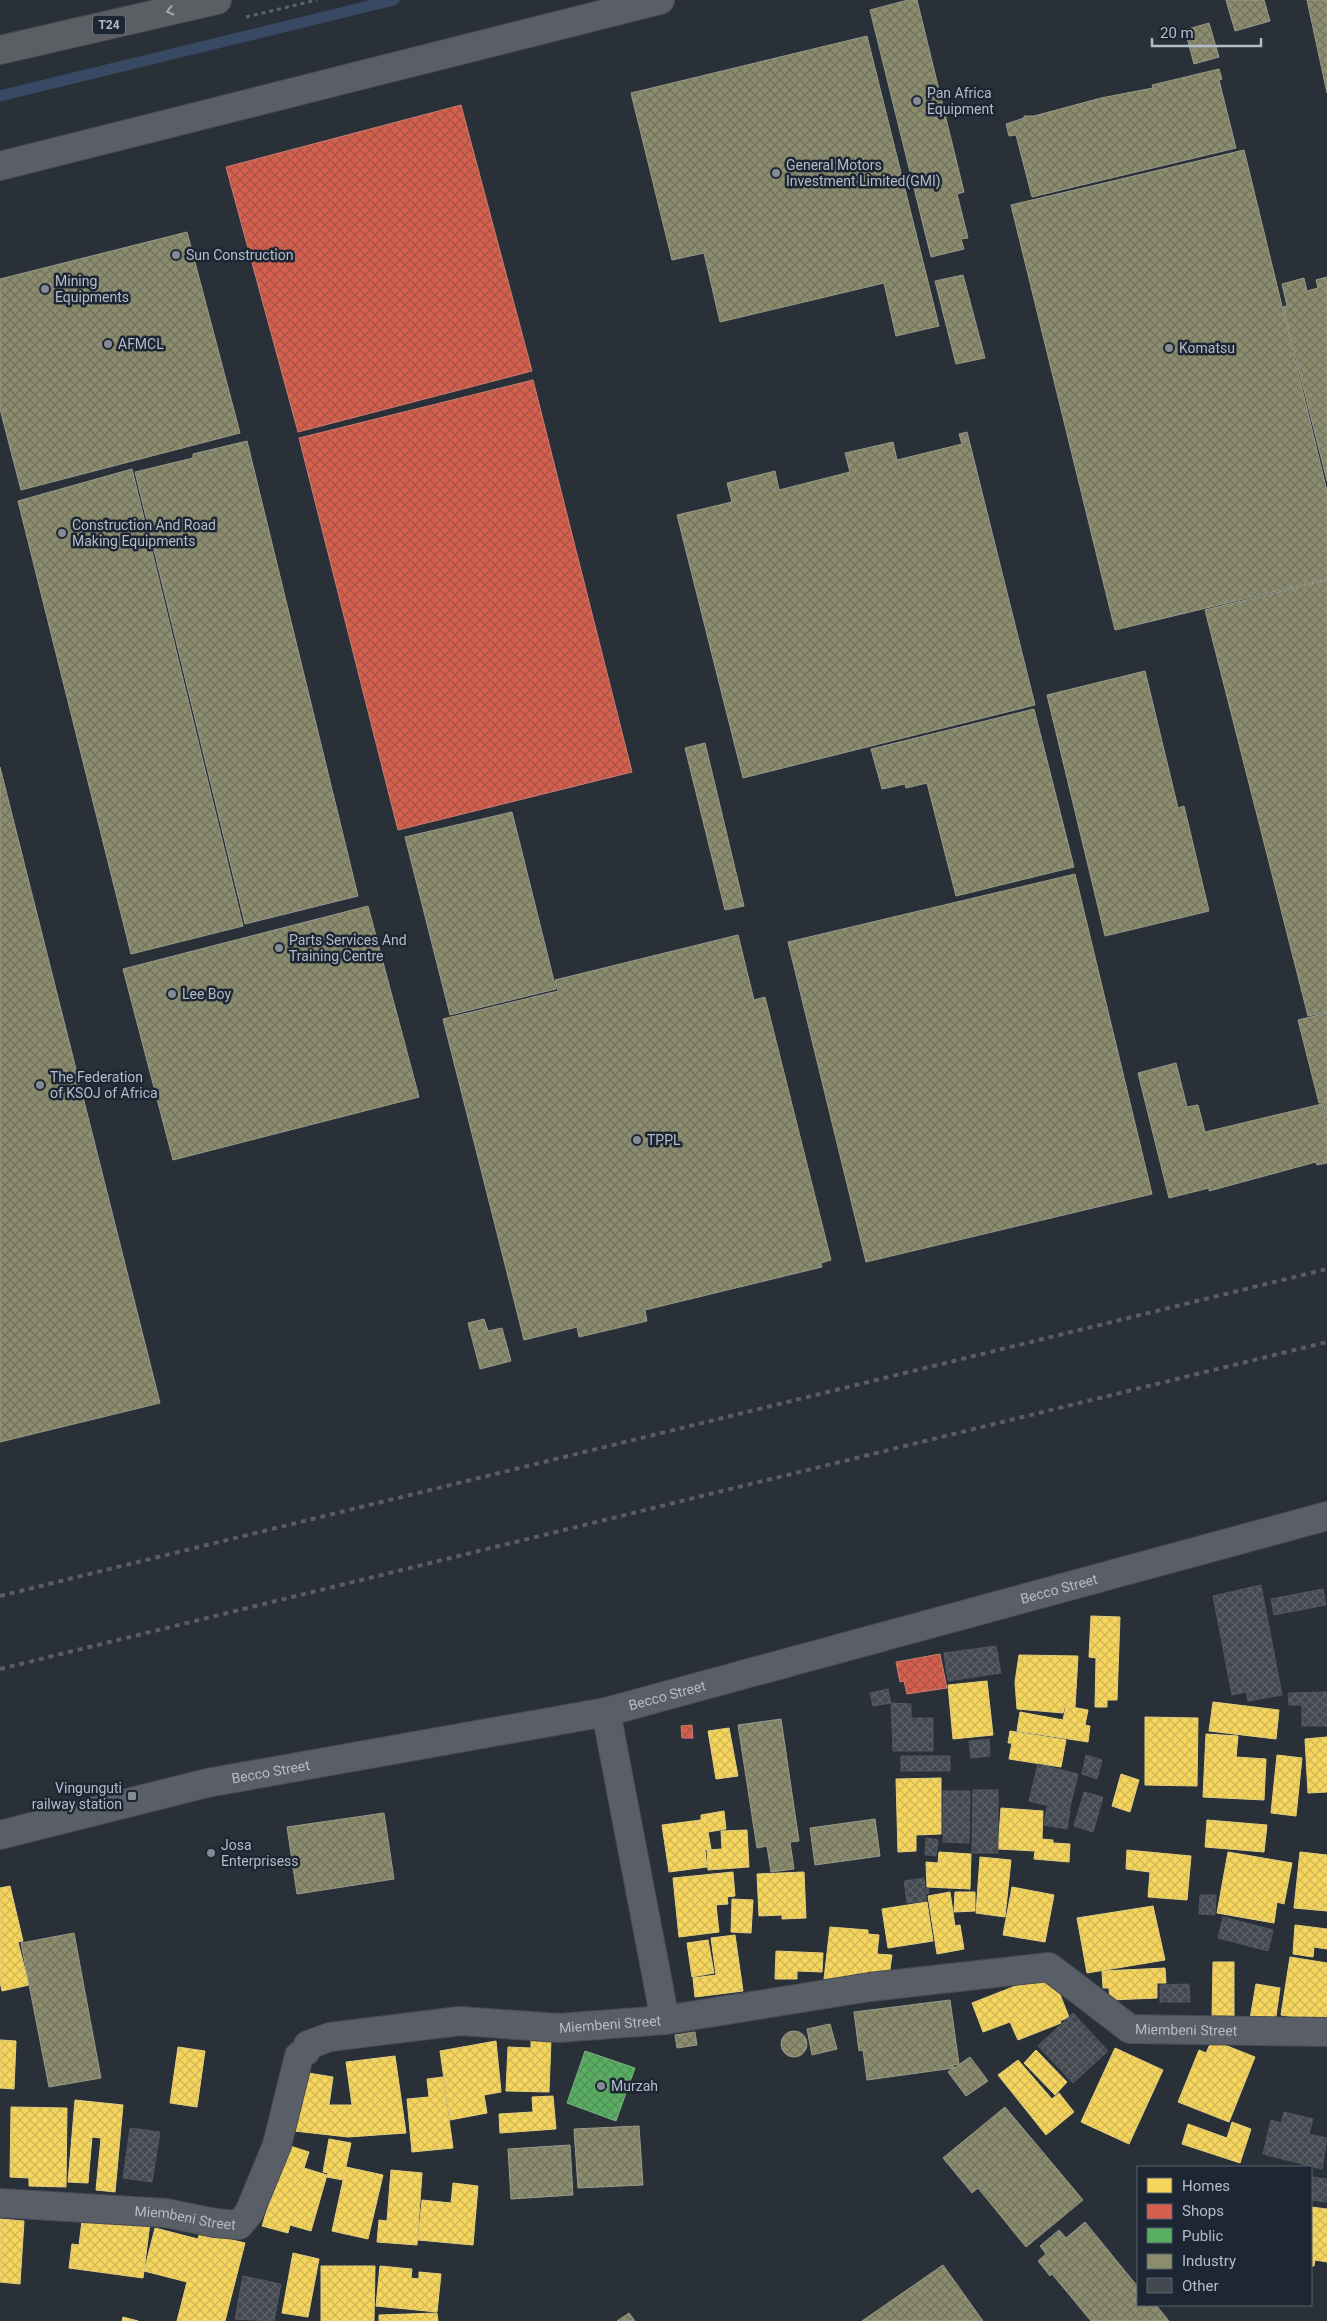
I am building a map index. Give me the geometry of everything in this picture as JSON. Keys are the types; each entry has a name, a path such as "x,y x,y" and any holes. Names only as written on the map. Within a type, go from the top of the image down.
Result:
{"highway":[{"name":"T24","path":"0,50 217,0"}],"street":[{"path":"0,166 660,0"},
{"name":"Becco Street","path":"0,1834 207,1782 606,1712 1327,1516"},
{"path":"606,1712 665,2020"},
{"name":"Miembeni Street","path":"0,2202 166,2213 215,2223 239,2225 249,2213 277,2146 299,2056 306,2051 308,2045 330,2038 460,2021 559,2028 665,2020 870,1987 1049,1968 1130,2029 1327,2032"}],"building: Homes":[{"path":"1091,1616 1120,1617 1117,1700 1107,1700 1107,1707 1095,1707 1096,1658 1089,1657"},
{"path":"1019,1655 1078,1656 1075,1707 1065,1706 1063,1713 1017,1709 1015,1682"},
{"path":"987,1681 993,1735 953,1739 948,1685"},
{"path":"1213,1702 1279,1710 1276,1739 1209,1731"},
{"path":"1066,1706 1088,1710 1085,1725 1090,1726 1088,1742 1017,1731 1020,1712 1063,1720"},
{"path":"1145,1717 1198,1718 1197,1786 1145,1785"},
{"path":"729,1728 738,1776 716,1779 708,1731"},
{"path":"1010,1731 1066,1740 1061,1767 1009,1759 1012,1743 1008,1743"},
{"path":"1206,1734 1238,1736 1236,1757 1266,1759 1264,1800 1203,1797"},
{"path":"1327,1737 1327,1792 1308,1793 1305,1739"},
{"path":"1277,1755 1302,1758 1296,1816 1271,1813"},
{"path":"1121,1774 1139,1780 1130,1812 1112,1806"},
{"path":"941,1778 941,1834 916,1835 916,1851 898,1852 896,1779"},
{"path":"1001,1808 1043,1811 1042,1839 1053,1840 1053,1843 1070,1844 1069,1862 1034,1859 1035,1851 998,1849"},
{"path":"724,1811 726,1829 708,1832 711,1849 705,1850 707,1867 669,1872 662,1825 701,1820 701,1815"},
{"path":"1207,1820 1267,1825 1264,1852 1205,1847"},
{"path":"747,1830 749,1867 708,1870 707,1850 722,1849 721,1831"},
{"path":"1127,1850 1191,1856 1187,1900 1148,1897 1150,1872 1126,1869"},
{"path":"939,1852 971,1854 970,1889 927,1887 926,1862 938,1863"},
{"path":"1228,1852 1292,1863 1284,1904 1277,1902 1274,1923 1217,1913"},
{"path":"1300,1852 1327,1855 1327,1911 1294,1908"},
{"path":"980,1857 1011,1860 1005,1917 976,1913"},
{"path":"733,1872 735,1896 727,1897 728,1904 716,1905 719,1932 679,1937 673,1878"},
{"path":"804,1872 806,1918 782,1919 782,1915 759,1916 757,1874"},
{"path":"10,1886 23,1941 18,1942 29,1985 2,1991 0,1982 0,1888"},
{"path":"1012,1887 1054,1895 1045,1942 1003,1935"},
{"path":"950,1892 955,1926 960,1925 964,1949 937,1954 928,1896"},
{"path":"955,1892 975,1892 975,1911 954,1912"},
{"path":"732,1899 753,1900 751,1933 731,1932"},
{"path":"927,1902 933,1941 888,1948 882,1909"},
{"path":"1153,1906 1165,1960 1087,1973 1077,1918"},
{"path":"1295,1925 1327,1929 1327,1949 1314,1947 1313,1957 1293,1954"},
{"path":"830,1927 868,1930 868,1934 879,1935 877,1954 892,1955 889,1976 857,1973 856,1982 824,1979"},
{"path":"735,1935 743,1991 695,1997 693,1978 716,1975 711,1938"},
{"path":"708,1940 714,1973 692,1977 687,1943"},
{"path":"776,1951 823,1953 822,1972 797,1971 797,1979 775,1979"},
{"path":"1290,1957 1327,1963 1327,2022 1281,2015"},
{"path":"1213,1962 1234,1962 1234,2018 1212,2017"},
{"path":"1165,1968 1166,1983 1157,1983 1157,1998 1110,2000 1109,1988 1103,1988 1102,1971"},
{"path":"1051,1972 1069,2017 1060,2021 1061,2023 1018,2040 1010,2022 983,2032 972,2003"},
{"path":"1256,1984 1280,1988 1275,2023 1250,2019"},
{"path":"531,2039 551,2040 549,2092 506,2091 508,2047 531,2048"},
{"path":"0,2040 16,2041 14,2089 0,2088"},
{"path":"1212,2040 1255,2057 1229,2122 1178,2102 1199,2050 1206,2053"},
{"path":"496,2041 501,2092 484,2095 487,2113 450,2120 440,2051"},
{"path":"178,2047 205,2051 197,2107 170,2103"},
{"path":"1115,2048 1163,2070 1129,2144 1081,2122"},
{"path":"1036,2050 1067,2082 1055,2095 1024,2063"},
{"path":"395,2056 406,2133 348,2137 294,2131 308,2073 333,2077 329,2105 352,2105 346,2062"},
{"path":"1018,2060 1052,2099 1059,2093 1074,2112 1046,2135 998,2075"},
{"path":"443,2077 453,2148 412,2152 407,2099 429,2097 427,2079"},
{"path":"553,2096 556,2129 500,2133 499,2114 533,2112 532,2097"},
{"path":"75,2100 123,2105 115,2192 96,2190 101,2138 92,2137 88,2183 68,2182"},
{"path":"11,2107 67,2108 66,2187 29,2186 29,2178 10,2177"},
{"path":"1232,2122 1251,2129 1240,2163 1182,2144 1188,2124 1227,2138"},
{"path":"329,2139 351,2143 343,2180 327,2177 328,2173 323,2172"},
{"path":"287,2145 309,2152 304,2168 327,2175 311,2231 290,2225 288,2233 262,2226"},
{"path":"346,2167 383,2175 368,2239 332,2231"},
{"path":"391,2170 422,2173 417,2245 377,2242 379,2220 387,2221"},
{"path":"453,2183 478,2186 473,2245 418,2240 422,2200 451,2203"},
{"path":"1312,2207 1327,2209 1327,2262 1315,2260 1314,2266 1312,2266"},
{"path":"83,2213 150,2223 143,2278 69,2268 72,2244 79,2245"},
{"path":"0,2219 24,2221 20,2284 0,2282"},
{"path":"155,2228 198,2239 200,2232 245,2243 225,2321 177,2321 187,2282 144,2271"},
{"path":"293,2253 319,2259 308,2317 282,2313"},
{"path":"321,2266 375,2266 374,2321 321,2321"},
{"path":"380,2266 412,2269 411,2278 419,2279 419,2272 441,2274 437,2312 376,2306"},
{"path":"437,2313 438,2321 379,2321 379,2315"},
{"path":"123,2317 138,2321 122,2321"}],"building: Shops":[{"path":"461,105 532,371 298,432 226,167"},
{"path":"533,380 632,772 398,830 299,438"},
{"path":"940,1654 947,1688 907,1694 904,1681 900,1682 896,1662"},
{"path":"692,1725 693,1738 682,1738 681,1726"}],"building: Public":[{"name":"Murzah","path":"585,2051 635,2068 616,2121 567,2103"}],"building: Industry":[{"name":"Pan Africa Equipment","path":"908,0 917,0 964,192 957,194 968,238 961,239 964,249 931,257 870,10"},
{"path":"1226,0 1264,0 1270,21 1235,31"},
{"path":"1307,0 1327,0 1327,93"},
{"path":"1209,23 1219,57 1194,64 1185,30"},
{"name":"General Motors Investment Limited(GMI)","path":"867,36 939,326 896,336 884,283 720,322 704,253 672,260 631,93"},
{"path":"1219,69 1222,79 1219,80 1236,148 1032,197 1016,135 1009,136 1006,124 1024,118 1024,116 1034,116 1101,98 1153,88 1152,85"},
{"name":"Komatsu","path":"1244,150 1327,491 1327,579 1115,630 1011,205"},
{"name":"AFMCL","path":"187,232 240,433 21,490 0,409 0,279"},
{"path":"963,275 985,358 956,364 935,281"},
{"path":"1327,277 1327,481 1283,307 1287,306 1282,284 1304,278 1307,291 1318,288 1316,280"},
{"path":"967,432 1035,705 743,778 677,515 732,502 727,483 775,471 779,490 850,472 845,453 893,442 897,460 962,444 959,434"},
{"path":"247,441 358,896 245,924 135,472 193,458 193,454"},
{"path":"132,469 243,926 131,954 18,501"},
{"path":"1327,580 1327,1012 1308,1016 1205,610"},
{"path":"1145,671 1178,808 1184,806 1209,911 1105,936 1047,695"},
{"path":"1034,709 1074,867 956,896 927,783 906,788 905,784 882,789 871,749"},
{"path":"705,743 744,906 725,910 685,748"},
{"name":"The Federation of KSOJ of Africa","path":"0,767 160,1403 0,1442"},
{"path":"512,812 556,989 450,1015 405,837"},
{"path":"1075,874 1152,1194 866,1262 788,942"},
{"path":"368,906 419,1097 173,1160 123,969"},
{"name":"TPPL","path":"738,935 754,1000 765,997 831,1260 821,1263 822,1267 645,1310 647,1321 579,1337 577,1327 524,1340 443,1019 558,991 555,980"},
{"path":"1327,1013 1327,1118 1323,1103 1319,1103 1298,1020"},
{"path":"1176,1063 1187,1107 1198,1105 1205,1132 1322,1104 1327,1123 1327,1163 1317,1165 1316,1162 1209,1191 1209,1188 1169,1198 1138,1073"},
{"path":"484,1319 488,1331 502,1328 511,1361 480,1369 468,1323"},
{"path":"781,1719 799,1841 790,1842 794,1869 771,1872 767,1846 757,1848 738,1725"},
{"path":"384,1813 394,1879 297,1894 287,1827"},
{"path":"875,1819 880,1856 815,1865 810,1828"},
{"path":"74,1933 101,2078 49,2087 21,1943"},
{"path":"950,2000 959,2064 953,2065 954,2068 867,2080 863,2050 859,2051 854,2012"},
{"path":"830,2024 837,2049 812,2055 807,2029"},
{"path":"794,2031 803,2035 807,2044 803,2053 794,2057 785,2053 781,2044 785,2035"},
{"path":"695,2032 697,2045 677,2048 675,2035"},
{"path":"970,2057 988,2081 966,2096 948,2072"},
{"path":"1005,2107 1083,2200 1026,2247 978,2188 972,2193 943,2158"},
{"path":"639,2126 643,2185 578,2188 574,2129"},
{"path":"570,2145 573,2195 511,2199 508,2149"},
{"path":"1085,2222 1137,2286 1137,2306 1157,2306 1169,2321 1091,2321 1052,2274 1050,2276 1038,2261 1046,2254 1040,2246 1059,2230 1066,2238"},
{"path":"943,2265 983,2321 862,2321"},
{"path":"629,2313 635,2321 617,2321"}],"building: Other":[{"path":"1261,1585 1282,1695 1248,1701 1246,1692 1232,1695 1213,1596"},
{"path":"1323,1589 1326,1605 1274,1615 1271,1599"},
{"path":"996,1646 1001,1673 948,1681 944,1653"},
{"path":"888,1689 891,1703 873,1706 870,1693"},
{"path":"1327,1692 1327,1726 1302,1726 1302,1705 1289,1705 1288,1693"},
{"path":"891,1703 911,1704 911,1718 933,1718 933,1751 893,1751"},
{"path":"989,1739 990,1756 971,1758 969,1741"},
{"path":"1086,1755 1102,1760 1097,1779 1082,1774"},
{"path":"901,1756 950,1756 950,1771 901,1771"},
{"path":"1038,1764 1078,1774 1069,1811 1029,1801"},
{"path":"973,1790 998,1790 998,1853 972,1853"},
{"path":"943,1791 970,1791 969,1843 943,1842"},
{"path":"1084,1792 1103,1797 1093,1832 1074,1826"},
{"path":"1047,1807 1070,1811 1067,1829 1044,1825"},
{"path":"926,1838 938,1840 936,1856 925,1855"},
{"path":"924,1878 925,1888 928,1888 929,1893 925,1894 926,1901 907,1903 904,1881"},
{"path":"1200,1895 1216,1895 1215,1915 1199,1914"},
{"path":"1223,1917 1273,1930 1268,1951 1218,1938"},
{"path":"1189,1984 1190,2002 1160,2002 1160,1985"},
{"path":"1073,2013 1108,2051 1073,2083 1038,2046"},
{"path":"1284,2112 1313,2119 1309,2134 1327,2138 1322,2169 1263,2154 1271,2120 1281,2123"},
{"path":"130,2128 160,2132 152,2182 123,2178"},
{"path":"1312,2177 1327,2179 1327,2202 1312,2200"},
{"path":"243,2276 281,2284 274,2321 235,2319"}],"waterway":[{"path":"0,96 394,0"}],"railway":[{"path":"0,1596 1327,1269"},
{"path":"0,1669 1327,1342"}],"place":[{"name":"Pan Africa Equipment","path":"917,101"},
{"name":"General Motors Investment Limited(GMI)","path":"776,173"},
{"name":"Sun Construction","path":"176,255"},
{"name":"Mining Equipments","path":"45,289"},
{"name":"AFMCL","path":"108,344"},
{"name":"Komatsu","path":"1169,348"},
{"name":"Construction And Road Making Equipments","path":"62,533"},
{"name":"Parts Services And Training Centre","path":"279,948"},
{"name":"Lee Boy","path":"172,994"},
{"name":"The Federation of KSOJ of Africa","path":"40,1085"},
{"name":"TPPL","path":"637,1140"},
{"name":"Vingunguti railway station","path":"132,1796"},
{"name":"Josa Enterprisess","path":"211,1853"},
{"name":"Murzah","path":"601,2086"}]}
